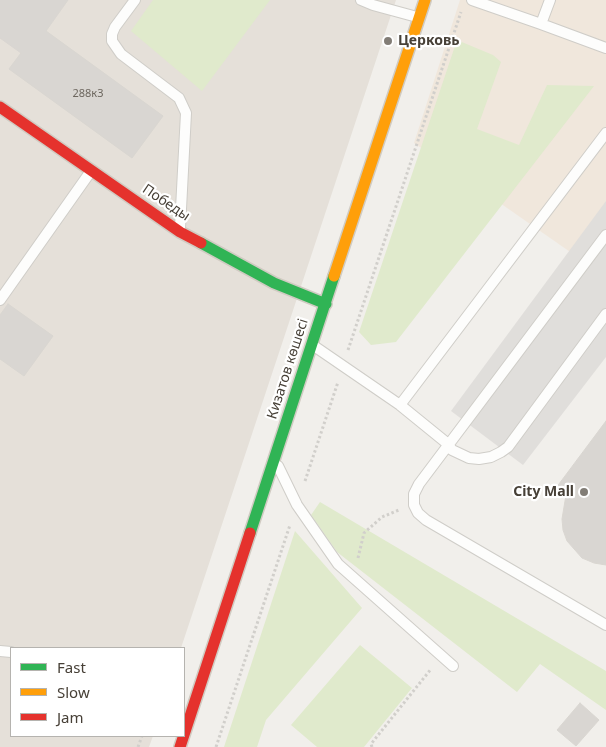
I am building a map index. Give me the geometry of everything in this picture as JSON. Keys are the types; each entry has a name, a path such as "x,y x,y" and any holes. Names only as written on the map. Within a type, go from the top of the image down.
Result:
{"main road":[{"name":"Кизатов көшесі","path":"185,723 188,709 326,304 425,0"},
{"name":"Победы","path":"0,107 180,232 274,283 326,304"}],"lane":[{"path":"135,0 115,27 112,41 121,54 178,98 186,113 180,232"},
{"path":"361,0 373,6 419,18"},
{"path":"472,0 606,48"},
{"path":"541,24 550,0"},
{"path":"400,404 606,133"},
{"path":"0,300 91,171"},
{"path":"606,235 448,444 414,494 414,504 418,514 426,520 606,625"},
{"path":"312,345 400,404 448,444 452,450 468,458 479,459 491,457 508,447 606,314"},
{"path":"274,459 297,505 338,564 454,666"}],"path":[{"path":"364,587 357,556 364,533 382,517 414,504"},
{"path":"372,747 371,744 441,656"}],"shaded area":[{"path":"0,0 396,0 181,647 10,647 10,737 153,737 149,747 0,747"},
{"path":"460,0 606,0 606,277 414,143"},
{"path":"606,201 606,357 523,465 451,411"}],"green space":[{"path":"153,0 270,0 202,91 131,31"},
{"path":"457,40 493,55 501,62 477,129 519,145 547,85 594,86 396,342 371,345 359,332"},
{"path":"320,502 606,671 606,710 540,664 517,692 337,552 311,515"},
{"path":"295,531 362,608 266,720 257,747 224,747"},
{"path":"360,645 412,688 364,747 317,747 291,725"}],"building":[{"path":"0,0 68,0 46,31 163,116 132,158 9,69 21,53 0,38"},
{"path":"8,304 53,336 24,376 0,359 0,315"},
{"name":"City Mall","path":"606,421 606,565 582,558 567,541 562,519 566,495 556,488"},
{"path":"580,703 599,720 576,746 557,730"}],"traffic: fast":[{"path":"201,243 274,283 326,304"},
{"path":"250,533 334,276"}],"traffic: slow":[{"path":"334,276 425,0"}],"traffic: jam":[{"path":"0,107 180,232 201,243"},
{"path":"185,732 250,533"},
{"path":"180,747 183,737"}],"place":[{"name":"Церковь","path":"388,41"},
{"name":"City Mall","path":"584,492"}]}
